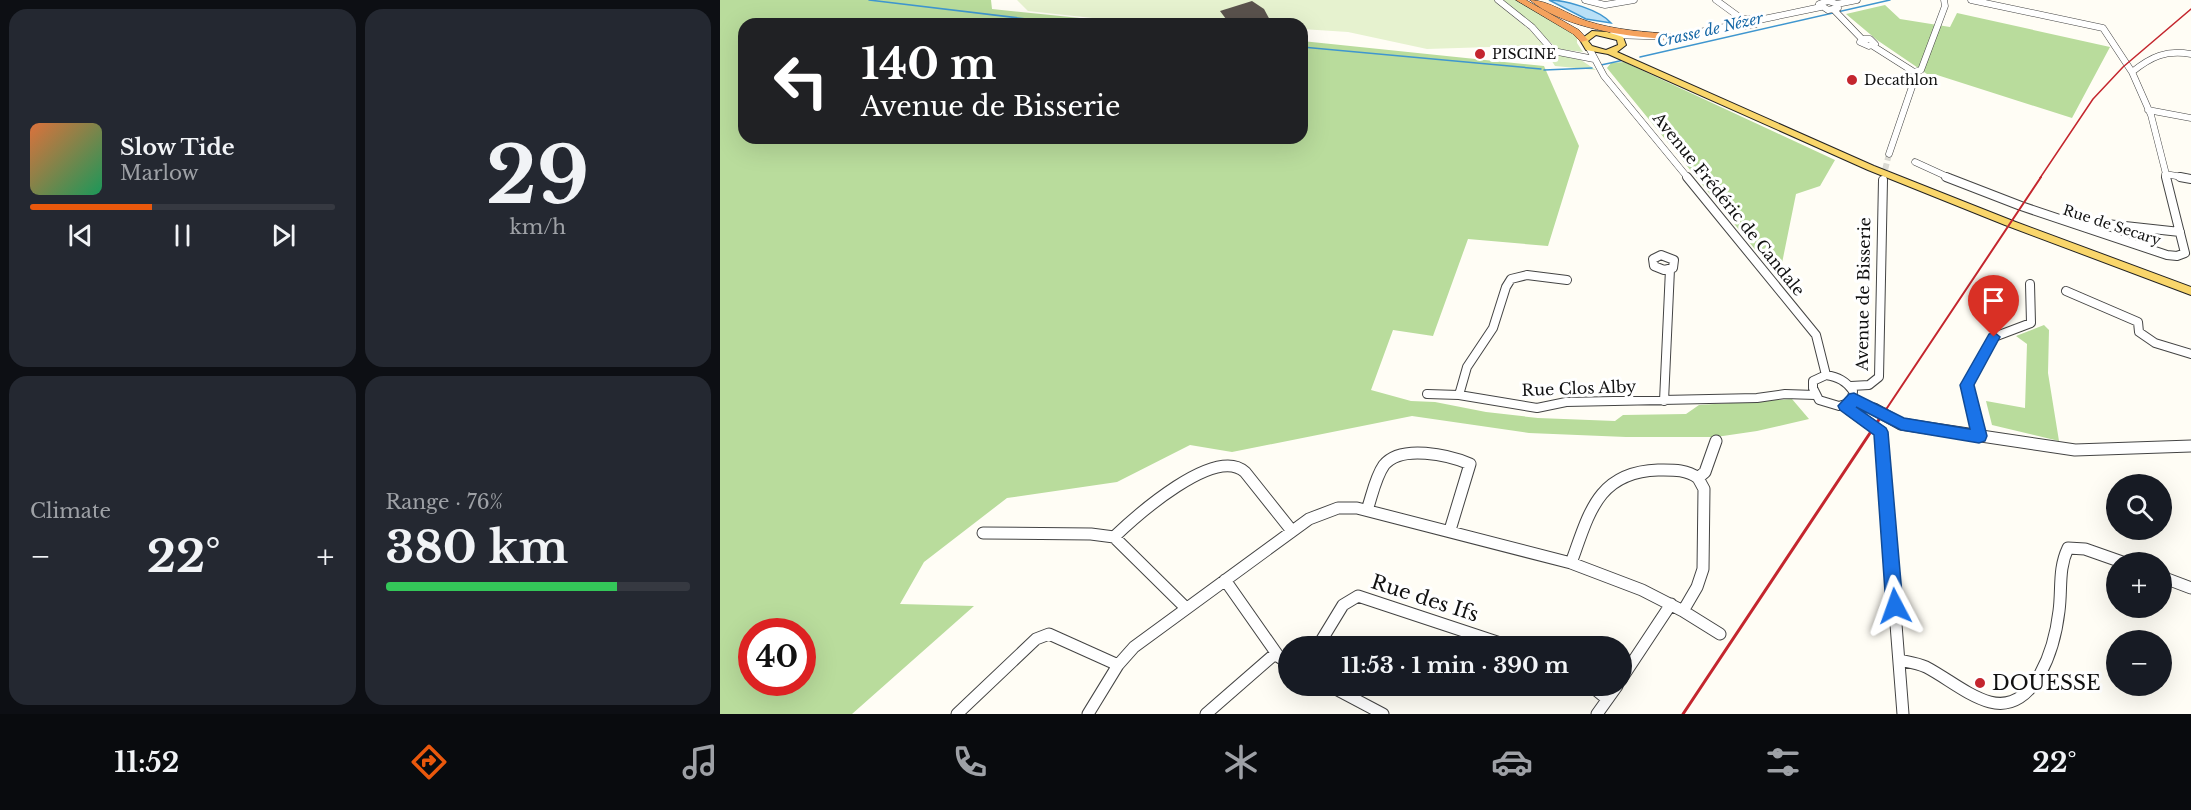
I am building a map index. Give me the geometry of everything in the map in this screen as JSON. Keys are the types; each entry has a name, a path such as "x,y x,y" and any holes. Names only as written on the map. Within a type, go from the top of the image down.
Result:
{"highway":[{"path":"1520,0 1576,32 1587,44"},
{"path":"1529,0 1572,25 1595,33"},
{"path":"1534,0 1567,17 1596,28 1620,33 1675,37"}],"main road":[{"path":"1696,89 1637,58 1612,35 1595,33 1587,44 1619,54 1790,133 1935,194 2191,291"},
{"path":"1607,52 1617,50 1622,44"}],"street":[{"path":"1498,0 1532,27 1553,51 1594,59 1607,52"},
{"path":"1585,0 1605,5 1634,0"},
{"path":"1716,0 1741,21"},
{"path":"1836,10 1857,0"},
{"path":"1914,72 1921,70 1946,6 1944,0"},
{"name":"Rue de Secary","path":"1916,162 1946,177 2059,220 2167,255 2177,256 2185,253 2148,110 2120,50 2103,28 1971,0"},
{"path":"1612,35 1675,37 1741,21 1754,21 1821,3 1836,10 1862,39 1874,41 1873,46 1914,72 1916,78 1889,154"},
{"path":"1622,44 1650,38"},
{"name":"Avenue Frédéric de Candale","path":"1587,44 1594,63 1604,76 1816,335 1826,375"},
{"path":"2132,72 2152,56 2162,52 2191,54"},
{"path":"2148,110 2191,118"},
{"path":"2164,174 2191,179"},
{"name":"Avenue de Bisserie","path":"1851,387 1869,385 1879,377 1883,180"},
{"path":"2059,220 2180,232"},
{"path":"1664,401 1670,269"},
{"path":"1459,395 1467,367 1493,328 1506,287 1511,279 1527,275 1567,280"},
{"path":"1979,436 1967,385 1994,337 2031,323 2030,284"},
{"path":"2066,291 2138,322 2139,332 2157,344 2191,354"},
{"path":"1849,402 1851,387 1842,379 1826,375 1813,381 1815,395 1826,404 1849,402 1901,424 2075,450 2191,446"},
{"name":"Rue Clos Alby","path":"1427,394 1459,395 1531,408 1566,402 1757,398 1785,394 1815,395"},
{"path":"1849,402 1881,432 1903,714"},
{"path":"1698,478 1705,472 1716,441"},
{"path":"1367,510 1385,464 1399,454 1455,456 1470,464 1450,530"},
{"path":"1114,537 1128,522 1165,493 1224,464 1240,468 1292,531"},
{"path":"1571,563 1596,498 1604,488 1614,480 1636,471 1652,469 1683,471 1698,478 1704,489 1703,569 1697,587 1683,611"},
{"path":"1088,714 1118,665 1134,647 1314,516 1350,507 1450,530 1571,563 1624,582 1671,604 1720,634"},
{"path":"983,533 1092,534 1114,537 1186,608"},
{"path":"1899,660 1923,666 1987,701 1997,704 2016,703 2030,691 2050,656 2059,610 2062,559 2068,548 2085,549 2106,556"},
{"path":"1206,714 1276,653 1225,580"},
{"path":"2172,581 2191,588"},
{"name":"Rue des Ifs","path":"1324,636 1346,602 1358,596 1479,636"},
{"path":"1632,663 1671,604"},
{"path":"957,714 1035,639 1049,634 1118,665"},
{"path":"1349,696 1383,714"},
{"path":"1603,696 1607,699"},
{"path":"1597,714 1609,696"}],"green space":[{"path":"720,0 991,0 992,9 1080,18 738,18 738,144 1308,144 1308,42 1544,66 1579,146 1548,246 1468,239 1433,336 1393,330 1371,390 1411,401 1435,402 1486,412 1538,418 1615,421 1623,415 1686,414 1699,405 1792,399 1809,419 1757,431 1716,437 1626,437 1529,433 1412,416 1232,452 1190,445 1117,482 1007,498 924,562 900,604 974,606 852,714 720,714"},
{"path":"1017,0 1494,0 1544,42 1544,48 1521,46 1427,49 1348,32 1308,29 1308,18 1093,18 1028,11"},
{"path":"1503,0 1516,0 1570,31 1577,38 1577,43 1583,52 1558,49"},
{"path":"1885,5 1900,19 1950,27 1957,13 2110,47 2072,118 1934,74 1927,74 1877,40 1846,14"},
{"path":"1546,52 1581,60 1596,70 1555,66"},
{"path":"1624,62 1835,160 1820,186 1796,194 1780,273 1776,275 1607,68 1611,63"},
{"path":"2044,325 2049,330 2048,373 2059,441 1992,425 1986,401 2025,408 2027,344 2016,336"}],"water":[{"path":"1549,0 1582,7 1599,14 1611,23 1586,19"}],"building":[{"path":"1252,1 1264,9 1269,18 1225,18 1220,11"}],"waterway":[{"name":"Crasse de Nézer","path":"869,0 1019,18"},
{"name":"Crasse de Nézer","path":"1640,57 1890,0"},
{"name":"Crasse de Nézer","path":"1308,48 1541,69"},
{"name":"Crasse de Nézer","path":"1601,65 1624,60"},
{"name":"Crasse de Nézer","path":"1544,70 1592,68"}],"tunnel":[{"path":"1883,178 1889,154"}],"railway":[{"path":"2040,178 2093,99 2123,67 2191,9"},
{"path":"1885,411 2041,177"},
{"path":"1683,714 1886,409"}],"place":[{"name":"PISCINE","path":"1480,54"},
{"name":"Decathlon","path":"1852,80"},
{"name":"DOUESSE","path":"1980,683"}],"route":[{"path":"1895,606 1881,432 1845,406 1854,398 1901,424 1979,436 1967,385 1994,337"}]}
